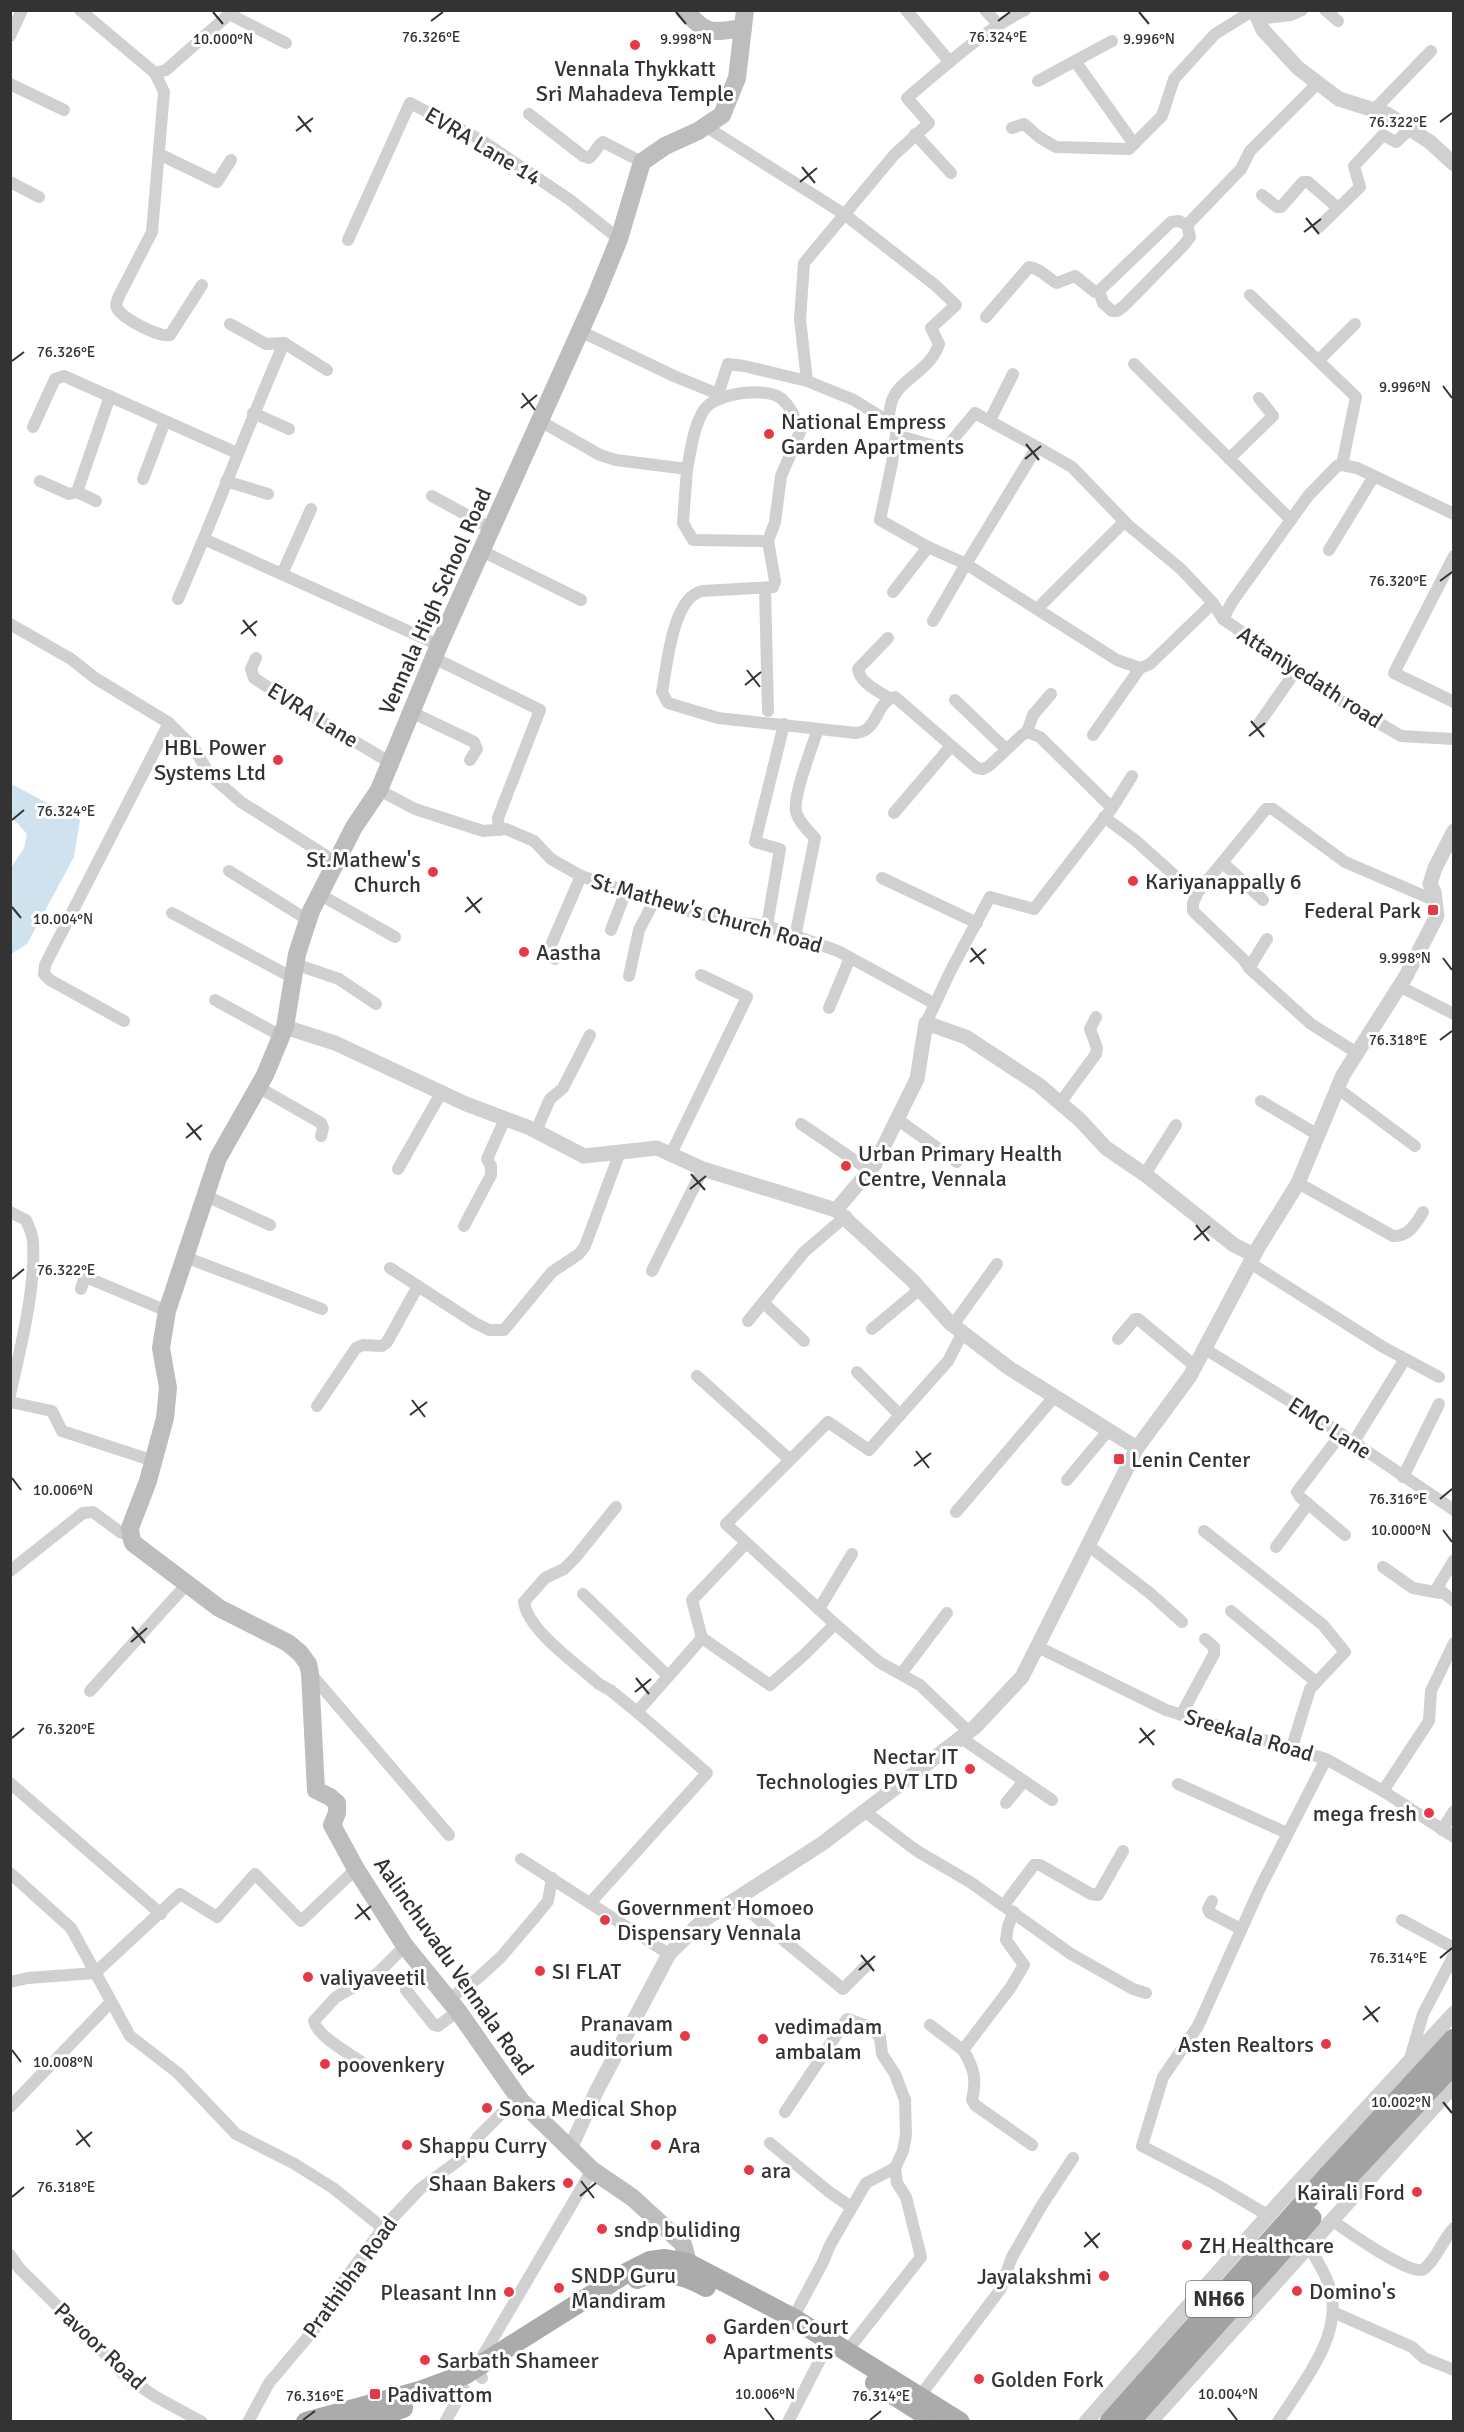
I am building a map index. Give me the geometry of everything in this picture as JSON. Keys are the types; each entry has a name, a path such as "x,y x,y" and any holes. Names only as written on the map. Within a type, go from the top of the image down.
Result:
{"highway":[{"name":"NH66","path":"1110,2421 1328,2176 1454,2039"},
{"name":"NH66","path":"1129,2421 1339,2186 1454,2063"}],"main road":[{"path":"684,10 702,28 718,32 744,19"},
{"path":"642,162 665,146 722,115 737,78 744,19"},
{"name":"Vennala High School Road","path":"188,1248 218,1158 258,1087 283,1031 294,971 308,920 354,827 380,790 436,652 619,239 642,162"},
{"path":"131,1536 130,1528 154,1461 167,1402 168,1388 161,1348 167,1311 188,1248"},
{"name":"Aalinchuvadu Vennala Road","path":"131,1536 133,1543 186,1586 240,1621 288,1643 300,1653 308,1664 310,1673 316,1790 337,1803 337,1813 332,1825 356,1869 405,1946 454,2005 521,2101 592,2170 633,2198 683,2244 688,2263"},
{"path":"306,2421 364,2416 464,2389 478,2373 642,2264 665,2259 688,2263 793,2318 818,2342 848,2351 960,2421"},
{"path":"364,2416 420,2391 478,2373 642,2276 660,2273 687,2277 818,2342 936,2421"}],"street":[{"path":"10,36 22,10"},
{"path":"80,10 155,73 164,92 152,232 120,294 116,303 117,308 127,318 165,337 174,332 202,285"},
{"path":"906,10 950,62"},
{"path":"985,10 999,25"},
{"path":"807,381 800,319 804,263 894,155 929,123 907,98 999,25 1025,10"},
{"path":"1012,128 1024,124 1039,137 1056,147 1129,149 1162,116 1174,79 1215,34 1255,13 1291,15 1302,10"},
{"path":"1325,10 1338,21"},
{"path":"155,73 166,70 232,13 286,43"},
{"path":"1255,13 1263,30 1298,68 1339,99 1387,114 1430,142 1454,164"},
{"path":"1038,81 1112,40"},
{"path":"1374,110 1431,51"},
{"path":"1075,61 1134,144"},
{"path":"1187,225 1241,169 1250,151 1318,82"},
{"path":"10,84 64,110"},
{"name":"EVRA Lane 14","path":"348,240 410,103 481,140 570,200 619,239"},
{"path":"529,114 583,156 589,158 603,142 642,162"},
{"path":"705,126 844,214 956,304 931,328 939,344 938,347 926,365 893,397 888,421"},
{"path":"1319,226 1360,187 1354,166 1383,135 1396,142 1410,129"},
{"path":"915,135 951,173"},
{"path":"159,154 217,182 231,160"},
{"path":"10,182 39,197"},
{"path":"1262,195 1276,207 1281,207 1304,182 1308,182 1338,208"},
{"path":"986,317 1029,267 1036,268 1057,283 1075,276 1095,292 1099,291 1171,222 1179,221 1187,225 1190,237 1183,246 1124,306 1117,311 1112,311 1103,303 1099,291"},
{"path":"1250,295 1356,397 1342,465 1374,476 1454,514"},
{"path":"230,324 266,344 284,343 327,370"},
{"path":"1320,360 1355,324"},
{"path":"580,331 674,376 718,394 728,364 807,381 854,400 897,426 880,520 928,547 966,564 1117,660 1140,668"},
{"path":"178,599 253,413 284,343"},
{"path":"1134,364 1291,520"},
{"path":"990,420 1012,374"},
{"path":"33,427 55,379 64,376 237,453"},
{"path":"768,540 693,540 683,523 687,470 696,426 705,408 730,395 762,392 782,398 795,417 801,432 780,476 776,522 768,540 775,581 773,587 765,589 702,591 694,593 687,599 676,621 662,692 668,703 718,718 864,732 875,720 884,703 889,698 895,697 977,768 983,769 1027,732 1033,715 1051,694"},
{"path":"77,492 110,396"},
{"path":"1229,459 1273,416 1258,398"},
{"path":"253,413 289,429"},
{"path":"896,435 945,449 975,413 990,420 1072,467 1125,522 1181,569 1213,603 1223,619"},
{"path":"143,479 165,421"},
{"path":"540,421 600,455 615,460 687,470"},
{"path":"933,621 1037,447"},
{"name":"Attaniyedath road","path":"1342,465 1331,470 1291,520 1232,602 1223,619 1343,702 1401,736 1454,739"},
{"path":"1329,550 1374,476"},
{"path":"40,481 69,494 77,492 96,501"},
{"path":"226,481 268,494"},
{"path":"432,496 492,529"},
{"path":"282,574 311,509"},
{"path":"1037,609 1125,522"},
{"path":"204,539 282,574 436,652 540,710 498,818 499,830"},
{"path":"893,592 928,547"},
{"path":"482,550 581,600"},
{"path":"1454,556 1394,673 1454,702"},
{"path":"765,589 768,711"},
{"path":"1093,735 1140,668 1150,664 1213,603"},
{"path":"10,624 71,659 95,678 169,723 193,747 210,775 241,802 336,862"},
{"path":"888,638 858,669 863,680 889,698"},
{"name":"EVRA Lane","path":"256,658 251,669 254,678 391,763"},
{"path":"1260,723 1297,669"},
{"path":"955,700 1006,749"},
{"path":"411,712 474,742 477,749 470,760"},
{"path":"124,1021 50,980 44,974 45,965 169,723"},
{"path":"767,926 780,849 755,842 784,724"},
{"path":"795,937 814,838 803,825 796,811 798,792 818,729"},
{"path":"1027,732 1040,737 1135,840 1193,892 1198,892"},
{"path":"894,813 951,746"},
{"path":"748,1321 810,1246 841,1213 875,1164 916,1079 926,1023 990,897 1034,909 1108,812 1132,776"},
{"name":"St.Mathew's Church Road","path":"380,790 415,809 483,831 506,829 534,841 551,859 581,876 726,921 767,926 838,951 935,1004"},
{"path":"1357,1053 1311,1024 1249,968 1243,959 1193,911 1193,903 1198,892 1266,809 1273,809 1344,862 1436,901"},
{"path":"570,2150 596,2092 669,1954 702,1921 823,1843 965,1735 1022,1677 1137,1448 1205,1349 1252,1259 1298,1183 1337,1088 1399,986 1437,916 1436,901 1430,884 1435,868 1454,831"},
{"path":"1223,863 1263,900"},
{"path":"229,871 308,920"},
{"path":"555,959 548,952 581,876"},
{"path":"882,878 977,923"},
{"path":"611,930 626,891"},
{"path":"320,894 395,937"},
{"path":"629,976 639,930 654,900"},
{"path":"172,913 294,971 339,979 376,1004"},
{"path":"1249,968 1267,939"},
{"path":"829,1008 850,958"},
{"path":"671,1154 747,997 701,975"},
{"path":"1399,986 1454,1014"},
{"path":"215,1000 283,1031 335,1043 441,1093 536,1131 584,1156 657,1148 703,1169 841,1213 958,1329 1010,1368 1137,1448"},
{"path":"1060,1103 1096,1054 1097,1048 1090,1029 1096,1017"},
{"path":"926,1023 966,1037 1040,1085 1106,1148 1145,1174 1252,1259 1406,1359 1438,1377"},
{"path":"536,1131 550,1099 563,1088 590,1035"},
{"path":"258,1087 321,1124 323,1128 321,1136"},
{"path":"1337,1088 1415,1146"},
{"path":"398,1169 441,1093"},
{"path":"1261,1101 1318,1135"},
{"path":"464,1226 491,1175 491,1166 487,1159 505,1119"},
{"path":"897,1119 957,1162"},
{"path":"801,1124 869,1170"},
{"path":"1145,1174 1176,1125"},
{"path":"390,1268 475,1323 489,1329 504,1330 552,1272 572,1259 585,1246 620,1152"},
{"path":"652,1271 703,1169"},
{"path":"1298,1183 1392,1236 1401,1236 1407,1232 1416,1224 1423,1212"},
{"path":"206,1196 270,1225"},
{"path":"10,1212 26,1220 34,1240 30,1289 10,1395"},
{"path":"188,1248 322,1309"},
{"path":"997,1264 958,1329 948,1361 869,1450 828,1422 726,1524 879,1662 920,1685 965,1735 1052,1800"},
{"path":"81,1289 84,1279 88,1278 167,1311"},
{"path":"317,1406 356,1348 363,1345 382,1346 387,1342 418,1286"},
{"path":"872,1329 920,1289"},
{"path":"764,1303 804,1341"},
{"path":"1118,1339 1135,1319 1138,1319 1195,1366"},
{"name":"EMC Lane","path":"1205,1349 1341,1434 1454,1510"},
{"path":"1353,1443 1406,1359"},
{"path":"857,1372 900,1415"},
{"path":"697,1376 790,1460"},
{"path":"956,1512 1054,1397"},
{"path":"10,1402 52,1411 62,1431 154,1461"},
{"path":"1403,1477 1439,1404"},
{"path":"1067,1480 1108,1431"},
{"path":"1341,1434 1297,1492 1345,1535"},
{"path":"1276,1547 1308,1504"},
{"path":"590,1903 707,1773 637,1712 599,1684 537,1628 525,1609 524,1602 545,1578 564,1569 575,1558 616,1507"},
{"path":"10,1571 83,1513 93,1512 120,1532 131,1536"},
{"path":"1204,1531 1323,1625 1345,1652 1310,1689 1292,1748"},
{"path":"746,1542 692,1600 702,1638 770,1685 835,1624"},
{"path":"1089,1546 1151,1594 1182,1622"},
{"path":"819,1609 852,1554"},
{"path":"1440,1593 1437,1588 1454,1560"},
{"path":"1383,1567 1413,1588 1440,1593 1454,1601"},
{"path":"90,1691 186,1586"},
{"path":"583,1594 668,1676"},
{"path":"1231,1611 1316,1682"},
{"path":"901,1674 947,1613"},
{"path":"637,1712 702,1638"},
{"path":"1181,1714 1214,1654 1214,1647 1205,1639"},
{"path":"1383,1791 1429,1721 1431,1691 1454,1643"},
{"name":"Sreekala Road","path":"1038,1647 1166,1710 1326,1759 1383,1791 1454,1837"},
{"path":"310,1673 448,1835"},
{"path":"1269,2216 1142,2146 1163,2077 1198,2026 1240,1929 1326,1759"},
{"path":"1006,1803 1024,1781"},
{"path":"10,1783 161,1914"},
{"path":"1178,1784 1287,1833"},
{"path":"864,1811 918,1851 1009,1908 1071,1954 1133,1989 1146,1993"},
{"path":"1443,1830 1454,1811"},
{"path":"963,2050 1023,1969 1024,1965 1006,1940 1009,1908 1034,1865 1040,1865 1091,1894 1098,1895 1123,1851"},
{"path":"520,1858 669,1954"},
{"path":"10,1982 28,1978 95,1973 180,1894 217,1917 255,1874 301,1921 356,1869"},
{"path":"10,1873 49,1906 70,1928 130,2036 178,2073 236,2134 293,2163 333,2188 383,2228"},
{"path":"406,1990 434,2025 438,2026 478,1978 501,1957 538,1914 548,1901 552,1878"},
{"path":"737,1899 843,1989 866,1966"},
{"path":"1212,1901 1208,1909 1210,1913 1240,1929"},
{"path":"1402,1920 1454,1948"},
{"path":"367,2066 323,2035 314,2021 336,1997 378,1973 405,1946"},
{"path":"1408,2063 1423,2014 1454,1955"},
{"path":"10,2107 111,2002"},
{"path":"1086,2421 1454,2013"},
{"path":"785,2112 847,2019 870,2027 880,2037 882,2054 895,2074 905,2100 906,2135 903,2151 895,2168 897,2183 906,2197 921,2257 848,2351"},
{"path":"930,2025 963,2050 973,2066 975,2075 972,2100 975,2105 1032,2145"},
{"path":"1150,2421 1454,2085"},
{"name":"Prathibha Road","path":"248,2421 269,2383 318,2325 342,2283 383,2228 420,2189 470,2152 477,2138 513,2103 521,2101"},
{"path":"770,2143 851,2207"},
{"path":"920,2396 1000,2290 1012,2257 1073,2158"},
{"path":"793,2318 866,2183 895,2168"},
{"path":"478,2373 592,2170"},
{"path":"1332,2220 1392,2259 1418,2271 1423,2270 1454,2228"},
{"path":"1278,2421 1325,2346 1334,2318 1331,2290 1308,2246"},
{"name":"Pavoor Road","path":"10,2255 19,2268 126,2377 156,2397 202,2421"},
{"path":"1182,2312 1188,2324 1206,2342 1218,2346"},
{"path":"1333,2312 1412,2347 1424,2358 1454,2370"},
{"path":"788,2421 818,2342"},
{"path":"1150,2349 1165,2353 1181,2367 1186,2382"},
{"path":"445,2421 464,2389"}],"water":[{"path":"11,784 80,820 74,857 27,944 11,954 11,868 24,848 27,834 11,816"}],"place":[{"name":"Vennala Thykkatt Sri Mahadeva Temple","path":"635,45"},
{"name":"National Empress Garden Apartments","path":"769,434"},
{"name":"HBL Power Systems Ltd","path":"278,760"},
{"name":"St.Mathew's Church","path":"433,872"},
{"name":"Kariyanappally 6","path":"1133,881"},
{"name":"Federal Park","path":"1433,910"},
{"name":"Aastha","path":"524,952"},
{"name":"Urban Primary Health Centre, Vennala","path":"846,1166"},
{"name":"Lenin Center","path":"1119,1459"},
{"name":"Nectar IT Technologies PVT LTD","path":"970,1769"},
{"name":"mega fresh","path":"1429,1813"},
{"name":"Government Homoeo Dispensary Vennala","path":"605,1920"},
{"name":"SI FLAT","path":"540,1971"},
{"name":"valiyaveetil","path":"308,1977"},
{"name":"Pranavam auditorium","path":"685,2036"},
{"name":"vedimadam ambalam","path":"763,2039"},
{"name":"Asten Realtors","path":"1326,2044"},
{"name":"poovenkery","path":"325,2064"},
{"name":"Sona Medical Shop","path":"487,2108"},
{"name":"Shappu Curry","path":"407,2145"},
{"name":"Ara","path":"656,2145"},
{"name":"ara","path":"749,2170"},
{"name":"Shaan Bakers","path":"568,2183"},
{"name":"Kairali Ford","path":"1417,2192"},
{"name":"sndp buliding","path":"602,2229"},
{"name":"ZH Healthcare","path":"1187,2245"},
{"name":"Jayalakshmi","path":"1104,2276"},
{"name":"SNDP Guru Mandiram","path":"559,2288"},
{"name":"Domino's","path":"1297,2291"},
{"name":"Pleasant Inn","path":"509,2292"},
{"name":"Garden Court Apartments","path":"711,2339"},
{"name":"Sarbath Shameer","path":"425,2360"},
{"name":"Golden Fork","path":"979,2379"},
{"name":"Padivattom","path":"375,2394"}]}
